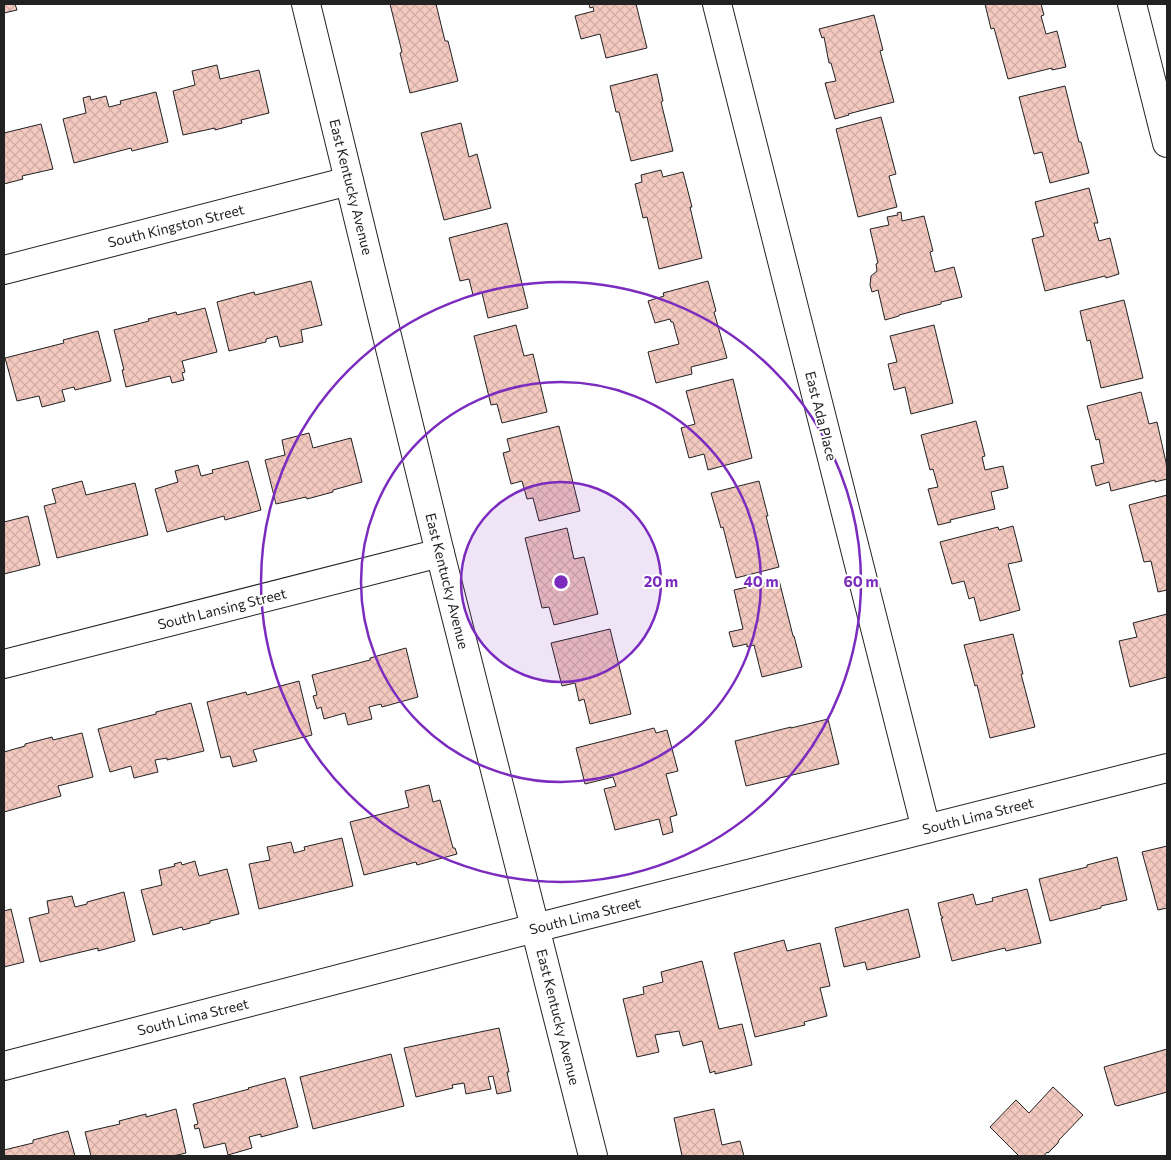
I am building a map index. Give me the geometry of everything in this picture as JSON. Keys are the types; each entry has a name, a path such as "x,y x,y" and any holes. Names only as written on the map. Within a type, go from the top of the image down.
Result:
{"street":[{"name":"East Kentucky Avenue","path":"306,4 440,553 593,1156"},
{"name":"East Ada Place","path":"716,4 926,829"},
{"path":"1132,4 1167,143"},
{"name":"South Kingston Street","path":"4,270 349,181"},
{"name":"South Lansing Street","path":"4,664 440,553"},
{"name":"South Lima Street","path":"4,1066 535,928 1167,768"}],"building":[{"path":"4,4 15,4 17,10 4,13"},
{"path":"390,4 436,4 445,41 448,41 458,81 410,93"},
{"path":"589,4 636,4 647,48 606,58 600,34 581,39 575,16 594,11 593,7 590,8"},
{"path":"985,4 1041,4 1044,15 1041,16 1046,34 1057,31 1066,67 1052,70 1052,68 1008,79 994,28 991,29"},
{"path":"874,15 883,50 880,51 894,102 835,119 825,83 836,81 831,63 829,63 824,37 822,38 819,29"},
{"path":"217,65 220,79 259,70 269,113 241,120 242,123 215,130 215,128 183,135 173,91 195,85 192,71"},
{"path":"657,74 663,101 661,102 673,151 631,161 619,112 616,112 610,86"},
{"path":"1065,86 1089,173 1050,183 1042,152 1034,154 1019,97"},
{"path":"156,92 168,142 132,151 131,148 74,163 63,119 86,113 83,98 90,96 91,100 106,96 109,107 121,104 120,101"},
{"path":"881,117 896,174 889,176 897,207 858,217 836,129"},
{"path":"461,123 469,157 477,154 491,208 444,220 421,133"},
{"path":"41,124 53,169 22,176 23,179 4,184 4,133"},
{"path":"661,170 663,177 683,172 702,258 659,269 647,217 643,218 635,184 642,182 641,175"},
{"path":"1089,188 1098,223 1094,223 1099,241 1110,238 1119,274 1045,291 1032,239 1044,236 1035,202"},
{"path":"901,212 902,221 924,216 933,251 930,252 935,272 954,267 962,297 885,320 878,290 872,292 870,285 871,276 877,271 876,264 878,263 870,229 889,225 887,217 898,215 897,213"},
{"path":"507,223 528,308 488,318 482,293 473,295 469,279 460,281 449,238"},
{"path":"311,281 322,325 301,330 303,342 280,347 277,336 266,339 266,342 229,351 217,302 254,292 255,295"},
{"path":"708,281 716,311 714,312 727,358 691,367 692,374 656,383 648,352 679,344 673,322 670,319 655,323 648,301 664,296 663,293"},
{"path":"1124,300 1143,378 1101,388 1090,340 1087,341 1080,311"},
{"path":"205,308 217,352 182,361 185,372 182,373 184,380 172,383 170,376 126,387 122,370 124,370 114,330 176,312 177,315"},
{"path":"516,325 524,356 533,354 547,412 502,423 497,404 491,405 474,336"},
{"path":"934,325 953,403 911,414 905,387 894,390 888,364 897,362 890,336"},
{"path":"98,331 111,381 75,390 74,387 62,390 65,401 42,407 39,396 17,401 5,358 64,343 63,340"},
{"path":"733,379 752,458 708,470 704,454 689,458 681,428 695,424 686,391"},
{"path":"1141,392 1149,424 1157,422 1167,467 1167,479 1155,482 1155,480 1111,491 1109,482 1096,486 1091,466 1104,463 1099,439 1096,440 1087,406"},
{"path":"976,421 985,456 982,457 985,470 1003,466 1008,488 991,492 995,509 950,520 951,522 938,525 928,489 938,487 933,469 930,470 921,435"},
{"path":"559,426 580,511 539,521 533,498 527,499 522,481 511,484 503,453 510,451 507,439"},
{"path":"309,433 313,448 351,438 362,482 307,499 306,497 276,504 265,460 285,455 282,440"},
{"path":"248,461 261,510 225,520 224,516 167,532 155,489 178,482 175,471 198,465 201,476 213,473 212,470"},
{"path":"82,481 86,495 135,483 148,535 57,558 44,506 56,503 52,489"},
{"path":"759,481 779,567 736,578 723,527 721,528 711,493"},
{"path":"1167,495 1167,590 1158,592 1151,561 1144,562 1129,505"},
{"path":"28,516 40,565 4,574 4,522"},
{"path":"1013,526 1022,561 1008,564 1020,610 980,621 974,597 969,599 964,581 952,584 940,542 998,527 999,530"},
{"path":"567,528 574,559 584,557 598,614 554,625 549,607 542,608 525,538"},
{"path":"779,580 802,667 762,677 754,645 747,647 747,644 733,647 729,632 743,629 734,590"},
{"path":"1167,614 1167,677 1130,687 1119,641 1137,637 1133,623"},
{"path":"610,629 631,714 590,724 584,699 579,701 575,683 562,686 551,643"},
{"path":"1013,634 1035,727 990,738 977,685 975,686 964,645"},
{"path":"406,648 418,697 382,707 381,704 369,707 372,719 348,725 345,713 324,719 321,707 317,709 313,696 317,695 312,675 370,660 370,658"},
{"path":"299,681 312,735 253,750 257,761 233,767 230,756 221,758 207,702 246,692 247,695"},
{"path":"191,703 204,751 167,760 167,758 155,760 158,772 134,778 131,766 110,772 98,729"},
{"path":"828,719 839,764 746,786 735,741"},
{"path":"654,728 656,733 667,730 678,771 666,774 677,815 670,817 673,832 663,835 659,819 615,830 604,789 616,786 613,777 585,784 576,748"},
{"path":"82,733 93,777 58,786 61,796 4,812 4,752 52,737 53,740"},
{"path":"429,785 433,802 440,800 453,848 455,848 457,854 417,865 416,862 364,875 350,822 409,807 405,791"},
{"path":"342,838 353,886 259,909 249,864 270,860 267,847 291,842 294,853 305,850 304,847"},
{"path":"1167,846 1167,908 1158,910 1142,852"},
{"path":"1117,857 1127,900 1050,921 1039,879"},
{"path":"195,861 199,876 227,869 239,914 183,930 182,927 153,935 141,890 162,885 159,870 175,866 174,864 181,862 182,865"},
{"path":"1027,889 1041,943 1006,951 1005,948 952,961 938,903 973,894 976,905 993,901 992,898"},
{"path":"124,892 135,941 98,951 98,948 40,962 29,918 49,913 47,901 72,896 75,907"},
{"path":"11,909 24,962 4,967 4,911"},
{"path":"908,909 920,957 867,970 865,962 844,967 835,928"},
{"path":"784,940 787,951 820,943 830,986 820,988 827,1016 804,1022 805,1025 755,1037 734,953"},
{"path":"702,961 719,1029 742,1024 752,1065 715,1074 715,1071 710,1073 702,1041 683,1046 679,1031 655,1035 659,1052 637,1057 623,999 644,994 643,987 663,982 661,972"},
{"path":"499,1028 509,1072 507,1072 511,1091 497,1094 493,1076 488,1077 491,1089 466,1094 464,1083 452,1085 453,1088 416,1097 404,1048"},
{"path":"1167,1049 1167,1092 1115,1105 1104,1067"},
{"path":"391,1054 404,1106 313,1129 300,1077"},
{"path":"285,1078 298,1127 261,1137 261,1134 249,1137 252,1148 228,1155 225,1143 204,1148 199,1128 195,1129 194,1125 198,1124 193,1104"},
{"path":"1053,1087 1083,1115 1044,1156 1019,1156 990,1127 1016,1100 1029,1113"},
{"path":"176,1109 186,1153 173,1156 91,1156 85,1132 120,1124 119,1121 146,1114 146,1117"},
{"path":"714,1109 722,1145 740,1141 744,1156 682,1156 674,1118"},
{"path":"68,1131 75,1156 4,1156 4,1150 33,1143 33,1140"}]}
